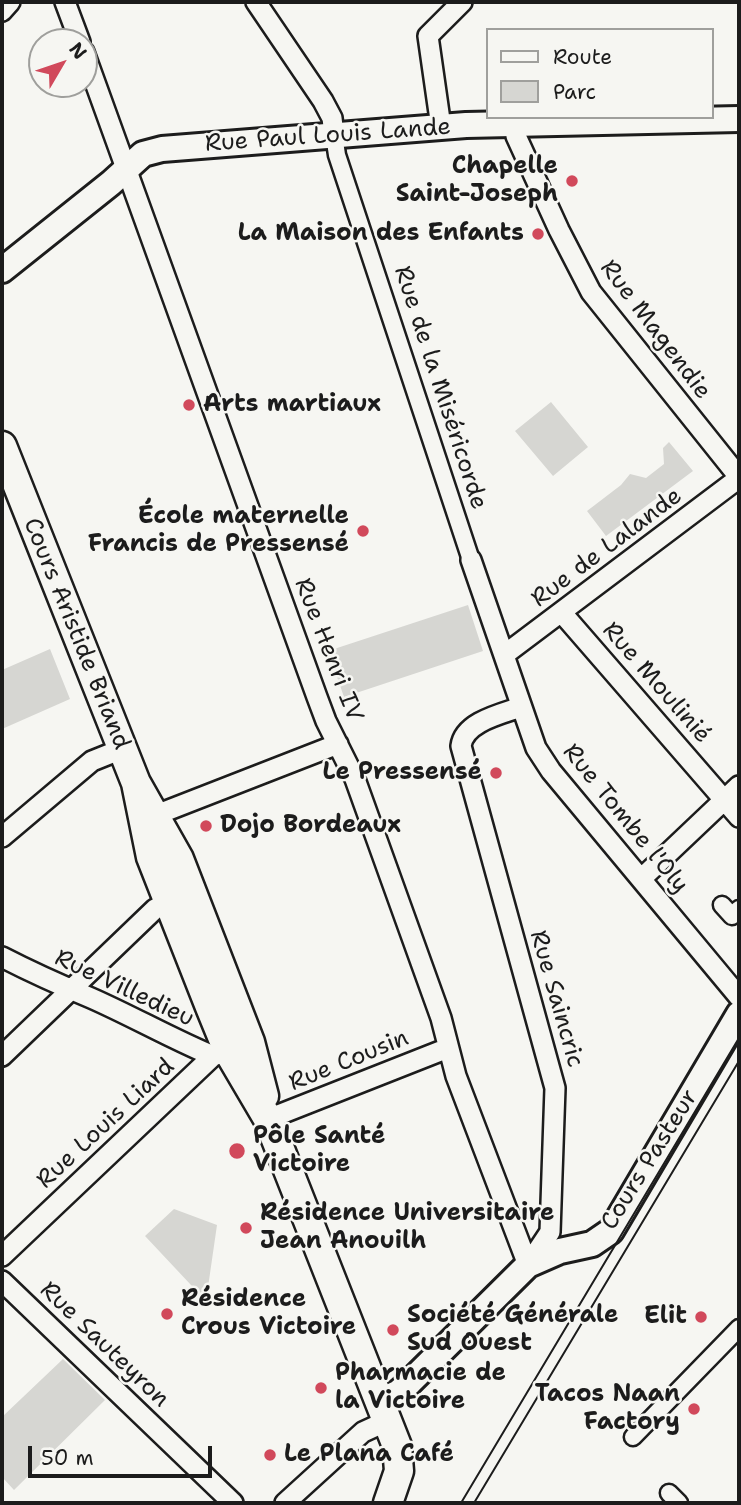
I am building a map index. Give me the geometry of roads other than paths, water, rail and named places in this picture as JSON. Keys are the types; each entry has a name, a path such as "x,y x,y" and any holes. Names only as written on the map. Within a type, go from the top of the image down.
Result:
{"main road":[{"name":"Cours Aristide Briand","path":"2,446 149,818 179,859 250,1042 261,1077 268,1119 397,1446 399,1471 388,1503"},
{"name":"Cours Aristide Briand","path":"149,818 151,857 221,1054 268,1119"}],"street":[{"path":"2,11 10,2"},
{"path":"65,2 75,28"},
{"path":"256,2 323,102 332,118 334,135"},
{"path":"441,127 428,36 462,2"},
{"name":"Rue Henri IV","path":"98,90 301,654 326,721 355,779 441,1018 456,1076 528,1265"},
{"name":"Rue Paul Louis Lande","path":"2,270 143,153 162,149 441,127 739,119"},
{"name":"Rue Magendie","path":"515,124 516,136 591,292 739,478"},
{"name":"Rue de la Miséricorde","path":"334,135 337,155 504,655"},
{"name":"Rue de Lalande","path":"504,655 739,478"},
{"name":"Rue Moulinié","path":"562,613 739,817"},
{"name":"Rue Tombe l'Oly","path":"504,655 536,748 551,771 739,997"},
{"name":"Rue Saincric","path":"521,707 474,726 467,732 461,746 555,1088 550,1232 528,1265"},
{"path":"149,818 338,744"},
{"path":"2,837 92,761 122,749"},
{"path":"641,879 739,786"},
{"path":"2,1056 155,909 169,902"},
{"path":"722,905 732,916 739,909"},
{"name":"Rue Villedieu","path":"2,957 69,990 221,1054"},
{"name":"Cours Pasteur","path":"528,1265 560,1251 592,1244 611,1231 739,1014"},
{"name":"Rue Cousin","path":"268,1119 449,1048"},
{"name":"Rue Louis Liard","path":"2,1256 221,1054"},
{"path":"285,1503 363,1432 379,1400 399,1392 528,1265"},
{"name":"Rue Sauteyron","path":"2,1281 233,1503"},
{"path":"633,1437 739,1328"}],"tram line":[{"path":"461,1503 739,1038"},
{"path":"474,1503 739,1061"}],"place":[{"name":"Chapelle Saint-Joseph","path":"572,181"},
{"name":"La Maison des Enfants","path":"538,234"},
{"name":"Arts martiaux","path":"189,405"},
{"name":"École maternelle Francis de Pressensé","path":"363,531"},
{"name":"Le Pressensé","path":"496,773"},
{"name":"Dojo Bordeaux","path":"206,826"},
{"name":"Pôle Santé Victoire","path":"237,1151"},
{"name":"Résidence Universitaire Jean Anouilh","path":"246,1228"},
{"name":"Résidence Crous Victoire","path":"167,1314"},
{"name":"Elit","path":"701,1317"},
{"name":"Société Générale Sud Ouest","path":"393,1330"},
{"name":"Pharmacie de la Victoire","path":"321,1388"},
{"name":"Tacos Naan Factory","path":"694,1409"},
{"name":"Le Plana Café","path":"270,1455"}]}
